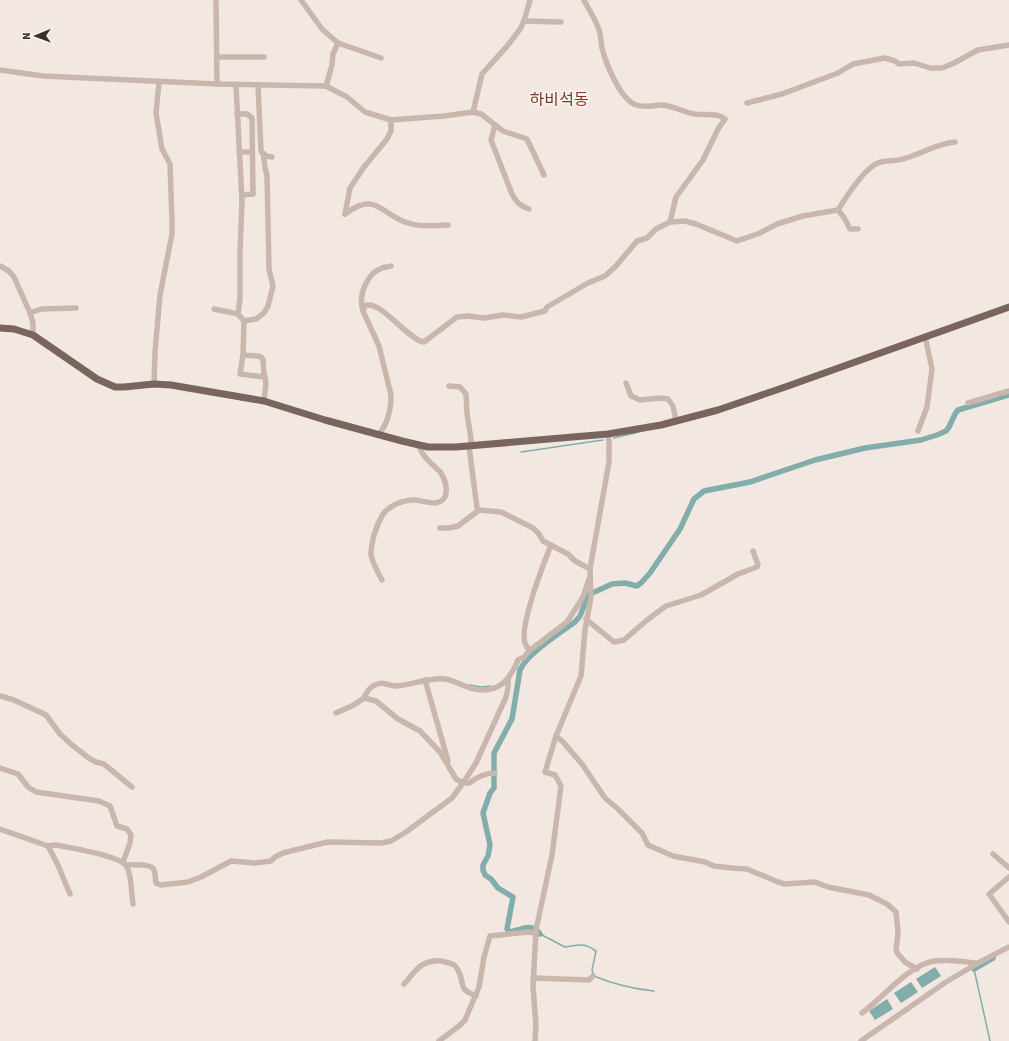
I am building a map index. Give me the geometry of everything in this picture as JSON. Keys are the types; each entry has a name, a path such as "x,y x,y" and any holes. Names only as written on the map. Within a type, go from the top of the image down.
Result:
{"main road":[{"path":"0,328 14,329 33,335 97,378 110,385 124,387 154,384 171,385 264,401 378,435 428,447 471,446 608,434 661,425 718,410 1009,307"}],"street":[{"path":"216,0 217,84"},
{"path":"301,0 322,29 338,43 381,58"},
{"path":"473,112 482,74 508,45 524,21 530,0"},
{"path":"584,0 599,30 602,48 622,94 629,100 635,105 651,107 664,105 693,114 713,114 722,116 725,119 718,129 703,160 676,197 670,222"},
{"path":"524,21 561,22"},
{"path":"326,86 332,65 333,54 338,43"},
{"path":"747,103 782,94 838,73 853,64 885,58 899,64 914,63 930,68 942,68 978,50 1009,45"},
{"path":"217,57 264,57"},
{"path":"0,70 44,76 159,82 326,86 347,97 365,112 391,120 473,112 482,114 491,120 495,126 510,134 527,139 544,175"},
{"path":"154,384 160,295 172,234 170,164 162,149 156,113 159,82"},
{"path":"236,85 242,195 240,299 238,314"},
{"path":"244,321 256,320 264,313 268,306 273,286 269,269 267,175 263,154 261,151 258,85"},
{"path":"237,114 247,114 252,118 253,194 242,195"},
{"path":"391,120 391,131 387,139 354,180 350,188 345,214 359,205 371,204 410,224 448,225"},
{"path":"495,126 491,140 512,194 515,200 522,206 529,209"},
{"path":"363,312 365,306 371,304 422,342 457,317 468,316 479,318 503,315 521,317 528,316 544,311 551,305 588,283 605,276 616,266 637,241 647,238 656,229 670,222 685,221 737,240 760,233 777,224 803,216 838,210 860,179 877,162 903,160 943,143 955,142"},
{"path":"239,152 252,152"},
{"path":"263,154 266,156 272,156"},
{"path":"838,210 850,229 858,229"},
{"path":"0,266 9,271 14,277 30,313 33,323 33,335"},
{"path":"378,435 388,417 391,404 391,395 379,346 363,312 361,298 363,290 370,277 382,268 391,266"},
{"path":"30,313 41,309 76,308"},
{"path":"214,309 238,314 244,321 243,355 240,374 265,377"},
{"path":"918,431 927,407 932,369 925,336"},
{"path":"243,355 257,356 261,357 263,360 266,383 264,401"},
{"path":"626,382 631,396 640,400 660,398 668,399 673,406 676,421"},
{"path":"449,386 460,387 466,394 477,508 479,510"},
{"path":"968,403 1009,391"},
{"path":"336,713 354,705 364,698 371,687 383,682 394,686 426,680 446,679 474,689 494,688 508,679 518,660 524,657 529,651 567,622 583,597 590,572 609,462 608,434"},
{"path":"382,580 374,566 371,554 373,543 383,514 386,510 405,501 414,500 435,503 441,501 446,495 447,489 441,473 424,456 418,444"},
{"path":"440,528 458,526 479,510 500,512 533,528 543,541 568,554 590,572"},
{"path":"529,651 524,642 528,612 533,592 551,545"},
{"path":"586,619 614,642 624,640 666,606 701,595 738,574 757,567 758,565 752,551"},
{"path":"535,1041 533,978 536,930 552,855 561,786 555,775 545,772 556,736 581,676 586,619 591,597 590,572"},
{"path":"0,829 48,846 56,845 105,855 124,864 145,865 152,867 156,884 161,885 201,877 231,861 256,863 271,861 283,853 328,842 381,843 391,841 406,832 452,798 463,784 476,763 506,697 508,679"},
{"path":"426,680 450,769"},
{"path":"0,696 14,700 46,716 60,734 72,744 96,762 104,764 132,787"},
{"path":"364,698 376,701 398,719 420,731 440,752 456,779 463,784 470,783 477,777 493,773"},
{"path":"556,736 582,764 605,798 642,833 648,845 673,856 705,862 714,866 747,868 785,884 815,882 828,887 869,895 887,904 896,912 898,933 896,950 906,962 917,969"},
{"path":"0,768 18,774 28,787 36,792 99,801 110,806 117,826 128,829 131,835 124,864 129,873 133,904"},
{"path":"48,846 70,894"},
{"path":"993,854 1009,868"},
{"path":"1009,877 988,894 1009,922"},
{"path":"439,1041 465,1020 476,996 482,975 484,956 490,936 536,930"},
{"path":"861,1041 946,982 1009,947"},
{"path":"404,984 412,976 416,969 438,960 453,964 458,970 463,988 466,992 476,996"},
{"path":"862,1013 873,1006 907,975 932,962 941,960 978,963"},
{"path":"533,978 589,980 592,976"}],"water":[{"path":"935,967 941,976 922,988 916,979"},
{"path":"911,982 918,992 901,1003 894,993"},
{"path":"887,999 893,1009 875,1020 869,1011"}],"waterway":[{"path":"540,934 533,928 510,932 507,929 513,897 498,888 491,879 485,875 483,870 483,865 488,856 490,845 483,813 490,793 494,788 494,753 512,719 520,670 530,657 537,650 575,622 580,616 588,595 612,584 625,583 637,586 641,583 650,573 680,529 694,499 704,491 750,482 815,460 865,448 921,440 937,435 946,431 958,410 1009,395"},
{"path":"614,438 639,432"},
{"path":"521,452 603,440"},
{"path":"516,669 520,670"},
{"path":"469,685 482,687 491,686"},
{"path":"540,934 565,947 584,945 596,951 592,970 594,976 624,986 654,991"},
{"path":"974,969 993,958"},
{"path":"974,969 990,1041"}],"district":[{"name":"하비석동","path":"559,99"}]}
